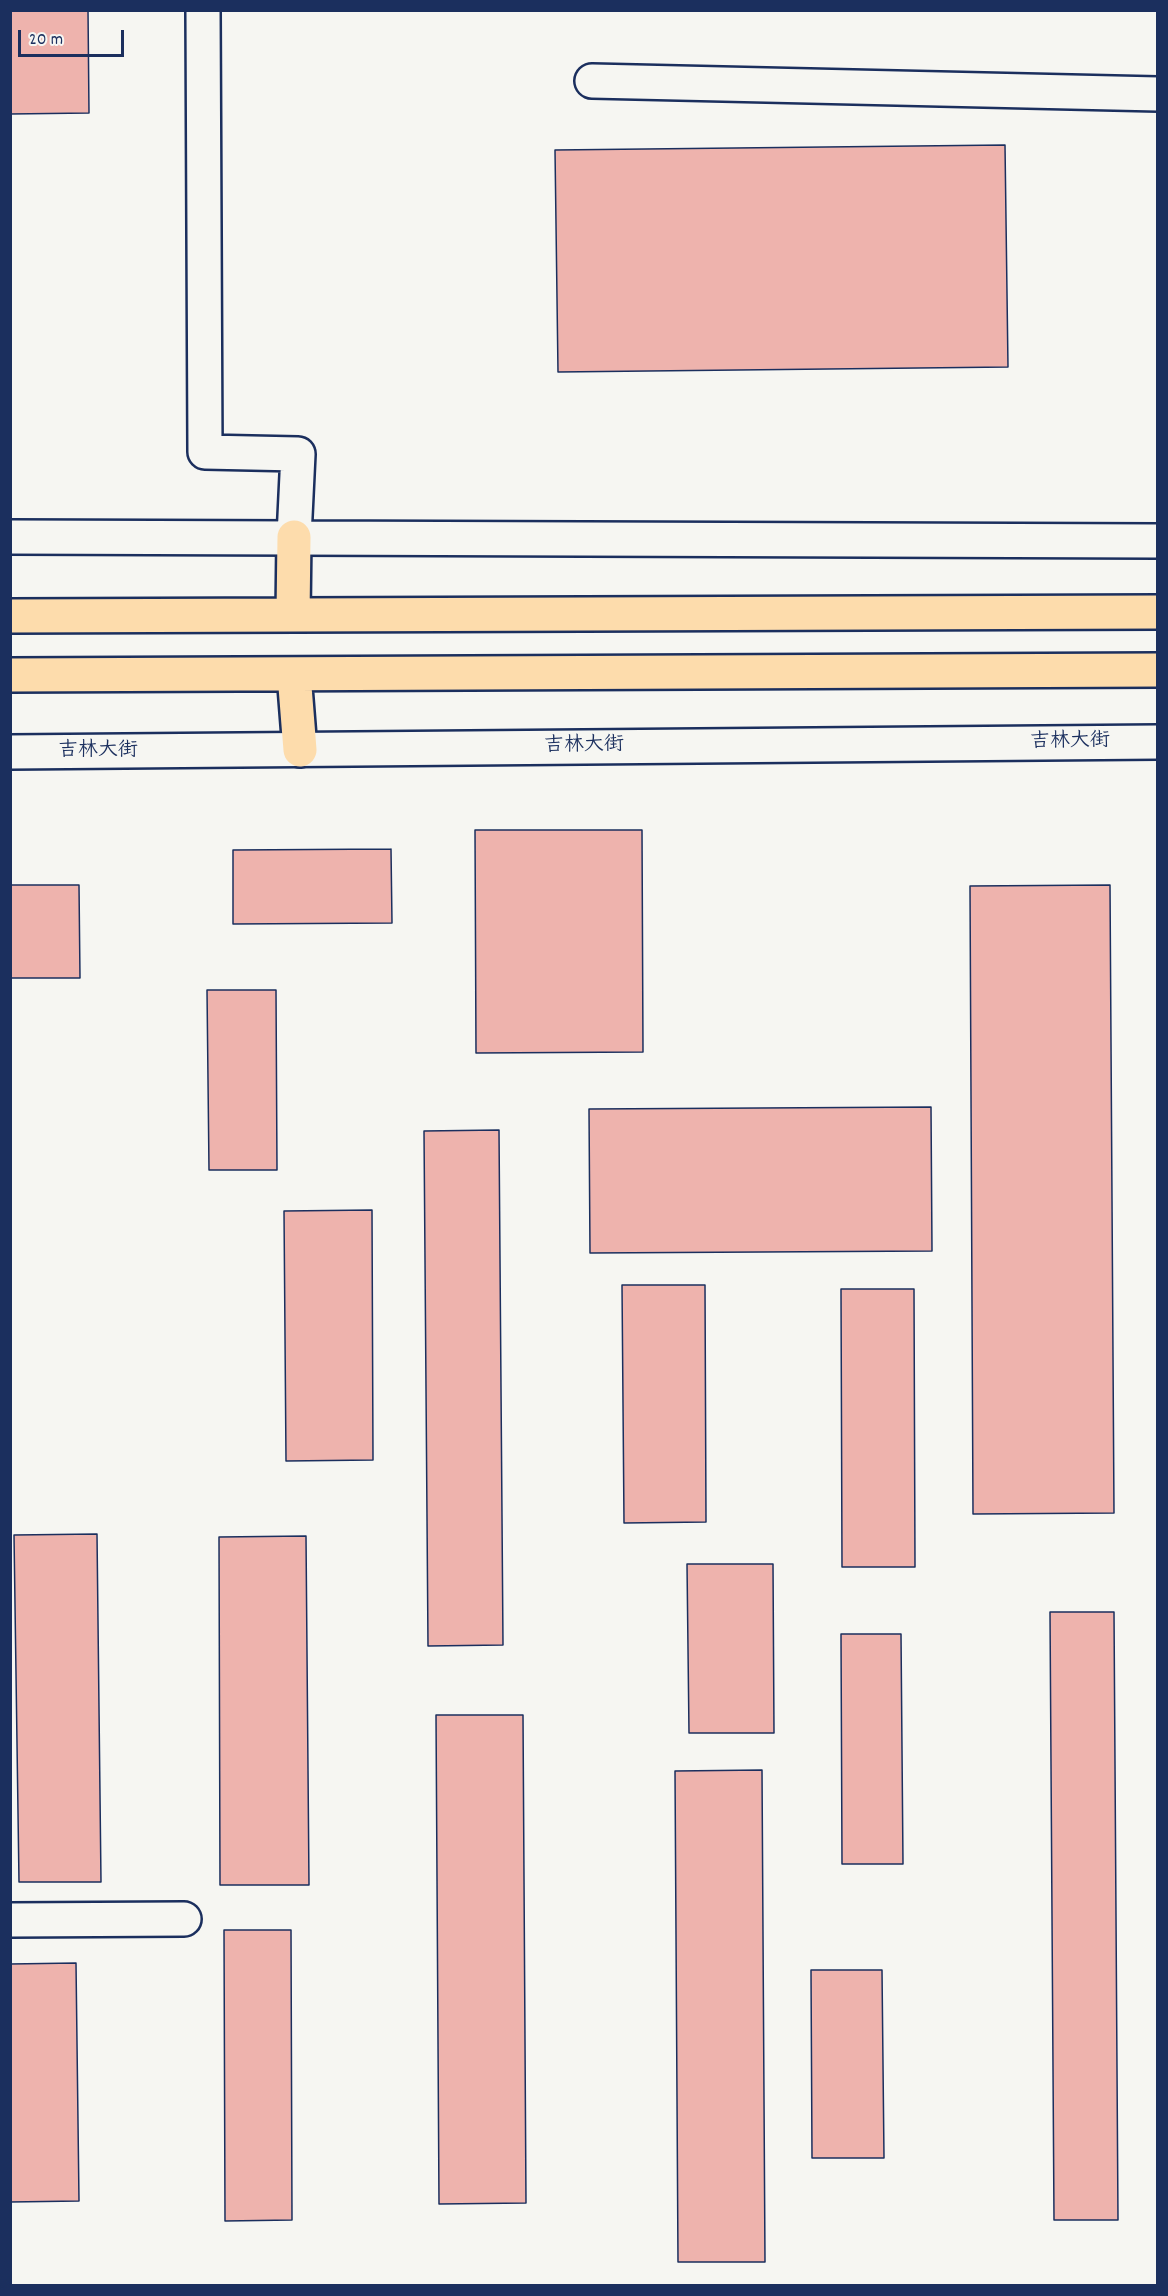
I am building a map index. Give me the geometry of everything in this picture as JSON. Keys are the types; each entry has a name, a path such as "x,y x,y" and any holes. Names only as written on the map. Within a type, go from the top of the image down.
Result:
{"main road":[{"path":"293,615 294,537"},
{"path":"10,616 1158,612"},
{"path":"10,675 1158,670"},
{"path":"294,674 300,750"}],"street":[{"path":"203,10 205,452 298,454 294,537"},
{"path":"592,81 1158,94"},
{"path":"10,537 1158,541"},
{"name":"吉林大街","path":"10,752 1158,742"},
{"path":"10,1920 184,1919"}],"building":[{"path":"10,10 88,10 89,113 10,114"},
{"path":"1005,145 1008,367 558,372 555,150"},
{"path":"475,830 642,830 643,1052 476,1053"},
{"path":"391,849 392,923 233,924 233,850"},
{"path":"10,885 79,885 80,978 10,978"},
{"path":"1110,885 1114,1513 973,1514 970,886"},
{"path":"207,990 276,990 277,1170 209,1170"},
{"path":"931,1107 932,1251 590,1253 589,1109"},
{"path":"499,1130 503,1645 428,1646 424,1131"},
{"path":"372,1210 373,1460 286,1461 284,1211"},
{"path":"622,1285 705,1285 706,1522 624,1523"},
{"path":"841,1289 914,1289 915,1567 842,1567"},
{"path":"97,1534 101,1882 19,1882 14,1535"},
{"path":"306,1536 309,1885 220,1885 219,1537"},
{"path":"687,1564 773,1564 774,1733 689,1733"},
{"path":"1050,1612 1114,1612 1118,2220 1054,2220"},
{"path":"841,1634 901,1634 903,1864 842,1864"},
{"path":"436,1715 523,1715 526,2203 439,2204"},
{"path":"762,1770 765,2262 678,2262 675,1771"},
{"path":"224,1930 291,1930 292,2220 225,2221"},
{"path":"76,1963 79,2201 10,2202 10,1964"},
{"path":"811,1970 882,1970 884,2158 812,2158"}]}
